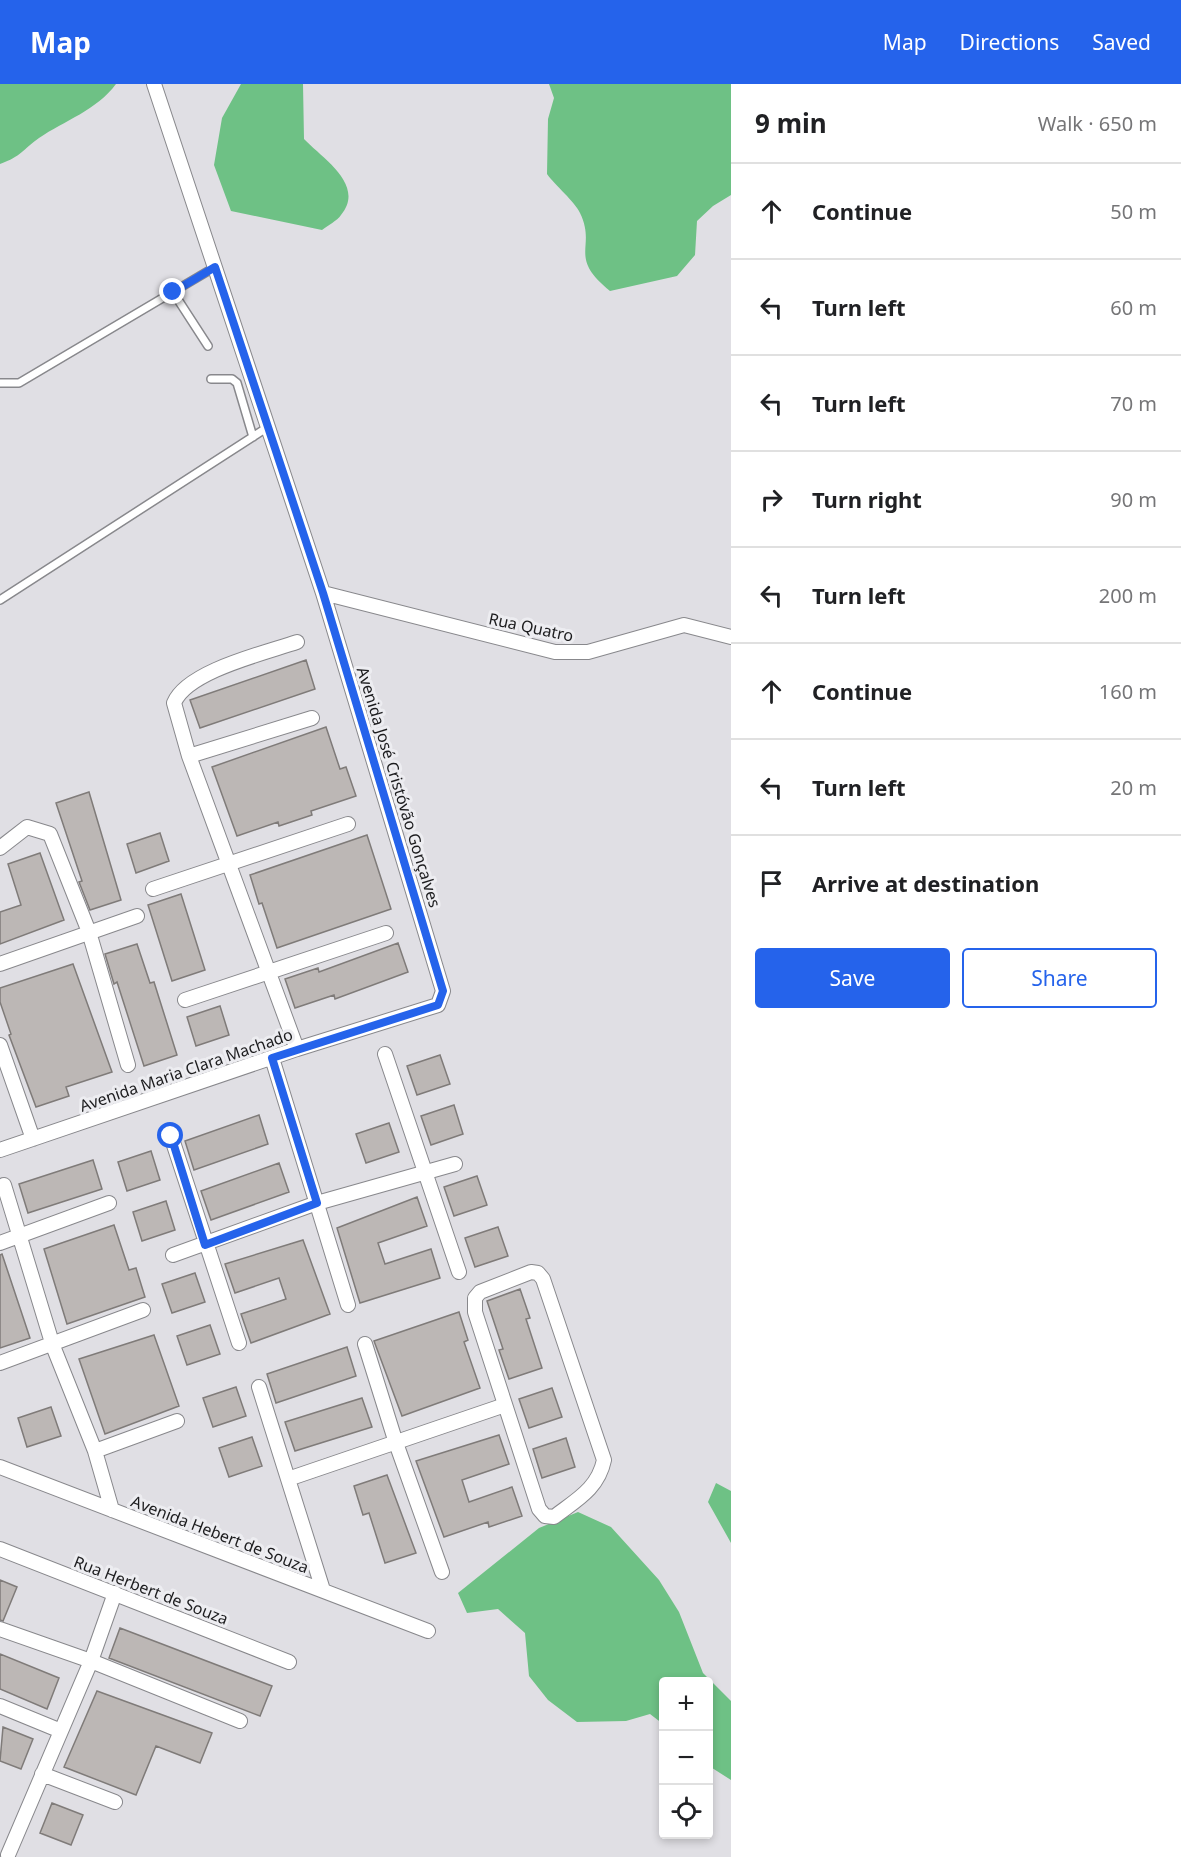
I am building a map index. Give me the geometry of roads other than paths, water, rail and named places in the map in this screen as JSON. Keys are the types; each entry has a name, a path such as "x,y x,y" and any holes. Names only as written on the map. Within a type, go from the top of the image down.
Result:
{"street":[{"name":"Avenida José Cristóvão Gonçalves","path":"154,84 323,593 443,991"},
{"name":"Rua Quatro","path":"323,593 555,652 588,652 684,625 731,637"},
{"path":"297,642 206,674 177,695 174,703 189,756 227,863 297,1049"},
{"path":"189,756 312,718"},
{"path":"153,890 227,863 348,824"},
{"path":"0,848 27,827 50,834 89,932 128,1065"},
{"path":"0,964 137,916"},
{"path":"185,1000 386,933"},
{"name":"Avenida Maria Clara Machado","path":"0,1150 297,1049 438,1005 443,991"},
{"path":"0,1045 33,1139"},
{"path":"385,1054 459,1272"},
{"path":"272,1058 348,1305"},
{"path":"171,1136 239,1344"},
{"path":"172,1256 317,1203 455,1164"},
{"path":"4,1185 53,1346 95,1450 112,1510"},
{"path":"0,1243 109,1203"},
{"path":"531,1272 538,1273 543,1279 604,1460 601,1474 593,1488 554,1517 545,1516 539,1509 504,1405 475,1312 475,1298 488,1287 531,1272"},
{"path":"0,1363 53,1346 142,1310"},
{"path":"365,1344 396,1443 442,1572"},
{"path":"259,1387 323,1590"},
{"path":"288,1479 504,1405"},
{"path":"95,1450 177,1421"},
{"name":"Avenida Hebert de Souza","path":"0,1467 428,1631"},
{"name":"Rua Herbert de Souza","path":"0,1549 290,1662"},
{"path":"8,1856 91,1661 115,1593"},
{"path":"0,1629 91,1661 240,1721"},
{"path":"0,1706 61,1731"},
{"path":"42,1774 115,1802"},
{"path":"0,1840 8,1856"}],"lane":[{"path":"0,383 19,383 215,267"},
{"path":"173,292 208,346"},
{"path":"210,379 232,379 237,383 253,437"},
{"path":"0,600 268,427"}]}
